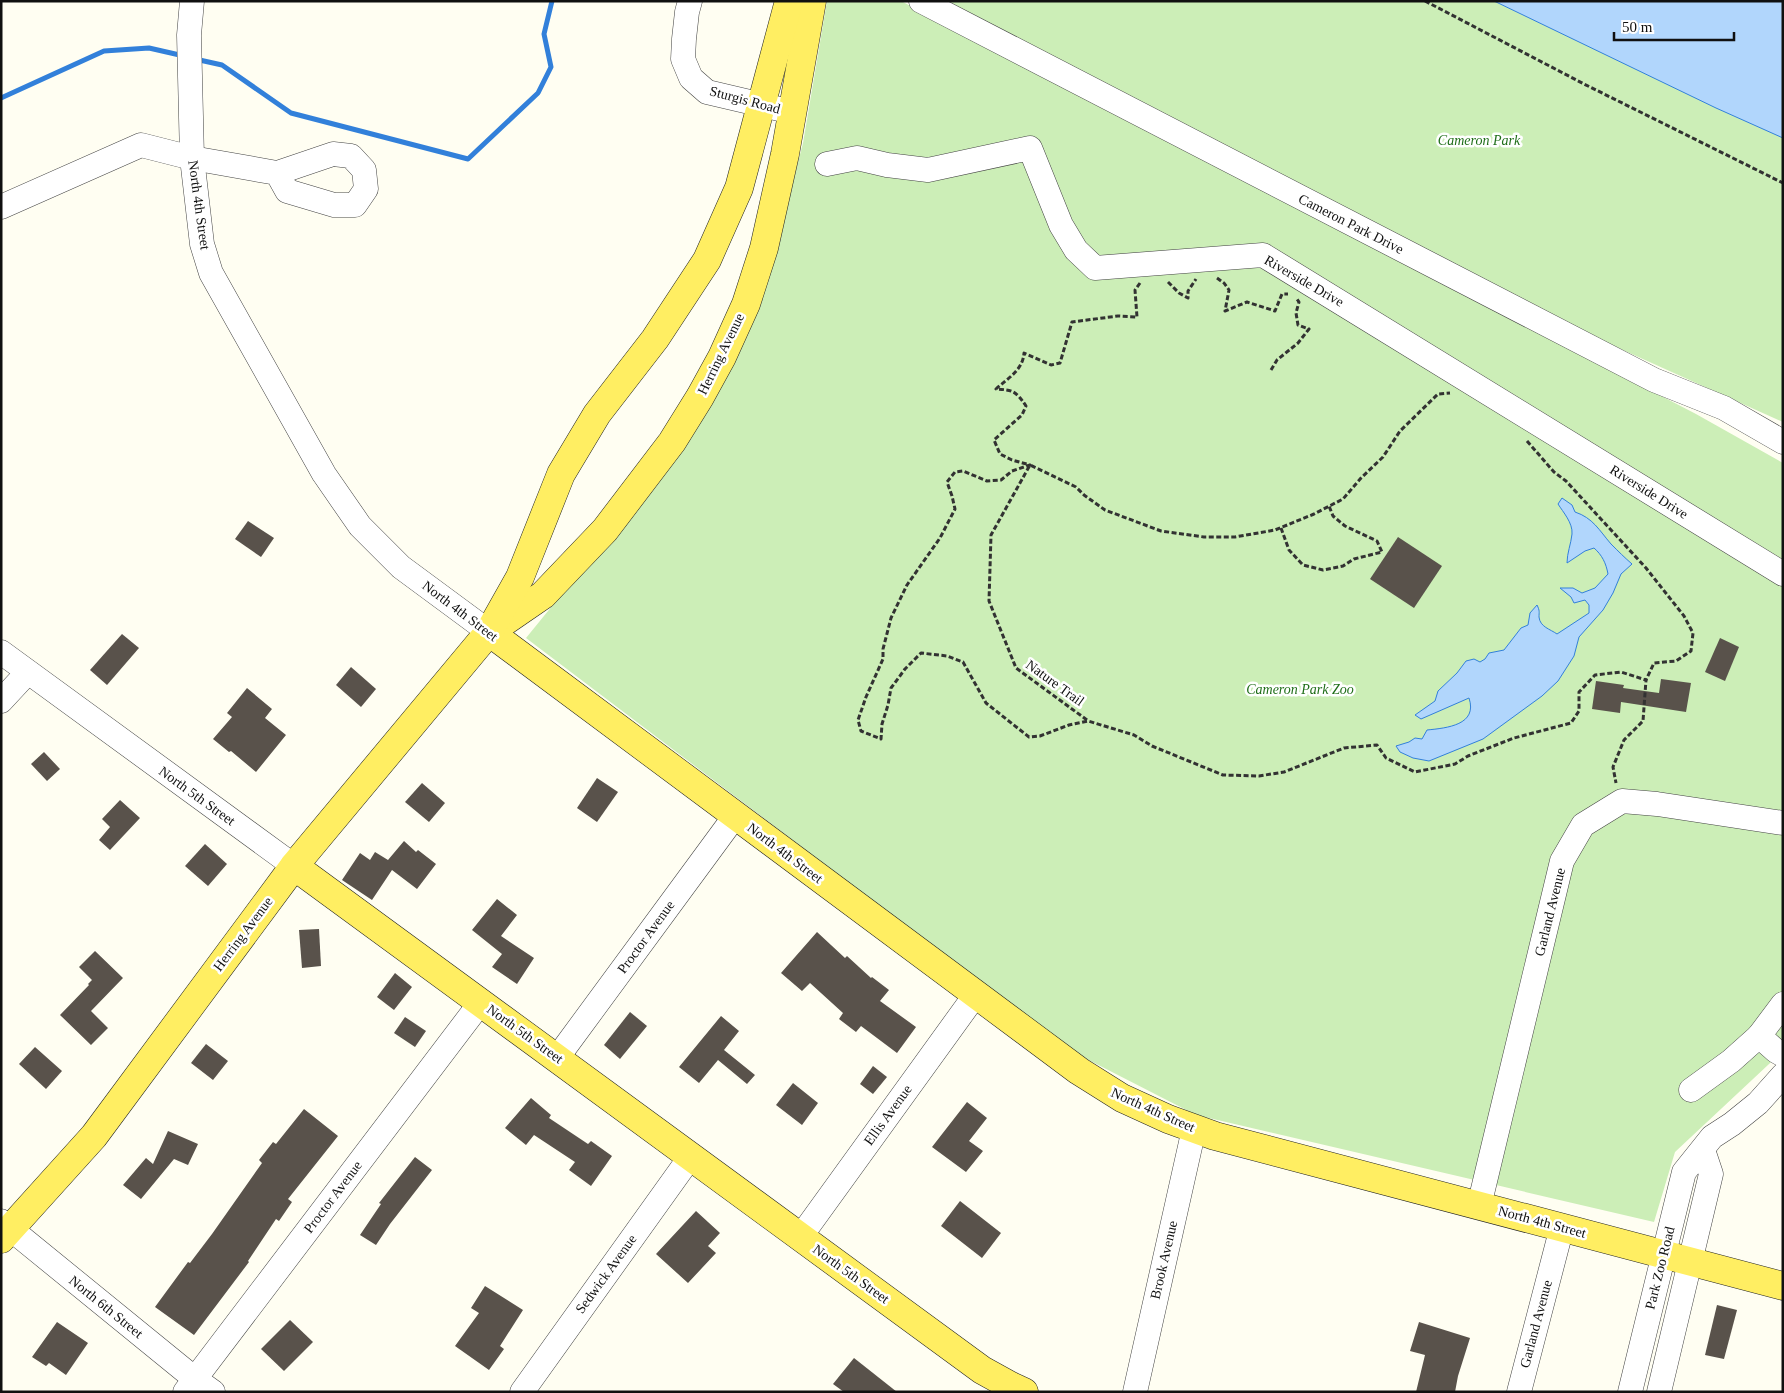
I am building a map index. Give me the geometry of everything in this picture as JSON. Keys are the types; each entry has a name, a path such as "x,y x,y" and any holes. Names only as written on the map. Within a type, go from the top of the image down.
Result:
{"main road":[{"name":"Herring Avenue","path":"4,1229 94,1136 294,866 489,632 520,577 561,474 597,414 655,339 707,260 739,188 761,106 800,6"},
{"name":"Herring Avenue","path":"489,632 543,595 605,530 672,442 722,357 746,304 764,248 792,112 800,6"},
{"name":"North 4th Street","path":"489,632 1079,1072 1122,1098 1194,1129 1783,1286"},
{"name":"North 5th Street","path":"294,866 982,1370 1014,1390"}],"street":[{"name":"North 4th Street","path":"192,1 189,35 192,158 202,244 211,273 324,474 360,526 401,567 489,632"},
{"name":"Sturgis Road","path":"690,1 687,12 683,59 691,78 707,92 792,112"},
{"name":"Cameron Park Drive","path":"920,1 1654,380 1724,408 1783,442"},
{"path":"1,207 142,145 192,158 276,173"},
{"name":"Riverside Drive","path":"827,164 857,158 887,165 928,170 1030,148 1061,225 1076,250 1095,268 1263,256 1783,574"},
{"name":"North 5th Street","path":"1,652 294,866"},
{"path":"1,701 28,672"},
{"name":"Garland Avenue","path":"1479,1206 1562,861 1582,825 1622,801 1657,804 1783,824"},
{"name":"Proctor Avenue","path":"557,1058 734,816"},
{"name":"Ellis Avenue","path":"801,1236 976,994"},
{"name":"Proctor Avenue","path":"198,1388 481,1002"},
{"path":"1691,1090 1731,1061 1759,1036 1783,1004"},
{"path":"1759,1036 1776,1051 1783,1054"},
{"name":"Park Zoo Road","path":"1630,1392 1684,1172 1712,1137 1758,1103 1783,1075"},
{"name":"Brook Avenue","path":"1135,1392 1194,1129"},
{"name":"Park Zoo Road","path":"1659,1392 1711,1174 1703,1150"},
{"name":"Sedwick Avenue","path":"522,1392 691,1156"},
{"name":"Garland Avenue","path":"1519,1392 1562,1228"},
{"name":"North 6th Street","path":"4,1229 198,1388"}],"path":[{"path":"1425,1 1783,183"},
{"path":"1164,279 1179,293 1188,298 1188,292 1196,280 1203,276"},
{"path":"1210,277 1217,278 1229,290 1225,311 1247,302 1275,311 1282,294 1295,295 1299,302 1296,313 1298,325 1309,329 1298,343 1277,360 1271,370"},
{"path":"1142,281 1135,290 1137,317 1118,316 1072,322 1060,363 1051,365 1024,353 1019,369 996,389 1012,390 1020,396 1026,406 1022,415 994,440 1000,454 1012,460 1030,465 1076,487 1105,510 1161,532 1204,538 1235,537 1280,528 1314,514 1343,499 1361,478 1384,458 1400,431 1438,394 1456,393"},
{"path":"1524,438 1646,568 1684,616 1693,633 1691,651 1676,661 1654,663 1646,680 1642,721 1624,740 1613,767 1616,786"},
{"path":"1030,465 1012,472 1001,480 987,481 963,472 955,472 947,482 955,509 940,538 907,585 891,618 883,649 883,659 858,720 861,731 881,739 882,724 891,688 920,653 947,656 963,662 986,703 1029,738 1088,721 1134,735 1152,746 1223,775 1259,776 1284,772 1344,748 1377,744 1386,758 1415,772 1455,764 1468,756 1514,738 1572,723 1579,711 1579,692 1595,675 1621,672 1646,680"},
{"name":"Nature Trail","path":"1030,465 991,535 988,601 1016,668 1088,721"},
{"path":"1280,528 1289,550 1303,565 1323,570 1343,566 1354,559 1382,552 1377,541 1345,526 1333,516 1329,506"}],"green space":[{"name":"Cameron Park Zoo","path":"827,1 901,1 1696,414 1783,463 1783,1051 1675,1152 1654,1222 1196,1115 1071,1051 526,638 698,427 761,304 803,143"},
{"name":"Cameron Park","path":"921,1 1494,1 1783,138 1783,422 1396,248"}],"water":[{"path":"1494,1 1783,1 1783,138 1716,108"},
{"path":"1562,498 1572,505 1575,512 1591,521 1632,564 1621,574 1603,610 1579,637 1574,656 1558,681 1542,696 1483,739 1429,761 1413,758 1400,752 1396,746 1415,738 1422,739 1427,730 1451,726 1465,719 1471,707 1469,698 1421,719 1415,715 1435,701 1438,691 1457,673 1466,661 1474,659 1480,662 1489,653 1504,650 1521,628 1528,625 1530,613 1537,605 1541,623 1557,634 1589,613 1589,605 1585,600 1574,603 1571,597 1560,588 1573,588 1582,593 1595,588 1608,574 1605,563 1594,548 1585,551 1567,563 1572,530 1558,504"}],"building":[{"path":"248,521 274,538 261,557 235,539"},
{"path":"1398,537 1442,566 1414,608 1370,579"},
{"path":"122,634 139,648 107,685 90,670"},
{"path":"1720,638 1739,647 1725,681 1705,672"},
{"path":"351,667 376,689 361,707 336,685"},
{"path":"1661,679 1691,683 1686,712 1621,702 1620,713 1592,709 1596,681 1624,685 1623,688 1659,693"},
{"path":"247,688 272,709 265,718 286,735 256,772 213,739 232,717 227,713"},
{"path":"44,752 60,769 47,781 31,764"},
{"path":"597,778 618,792 597,822 577,808"},
{"path":"422,783 445,803 429,822 405,802"},
{"path":"120,800 140,818 110,850 99,840 110,827 102,819"},
{"path":"404,841 416,852 418,850 436,864 417,889 392,870 372,900 342,880 360,853 370,860 375,852 388,860"},
{"path":"205,844 227,864 208,886 185,866"},
{"path":"497,899 517,915 501,936 534,958 517,984 492,967 502,954 472,930"},
{"path":"319,929 321,966 302,968 299,930"},
{"path":"817,932 845,958 847,956 871,978 889,990 880,1001 916,1027 897,1053 861,1026 856,1032 839,1019 843,1013 810,983 802,991 781,973"},
{"path":"95,951 123,978 91,1011 108,1028 91,1045 60,1015 92,980 79,967"},
{"path":"395,973 412,987 394,1010 377,997"},
{"path":"630,1012 647,1026 620,1059 604,1045"},
{"path":"721,1016 739,1031 724,1050 755,1075 747,1084 718,1060 699,1083 679,1067"},
{"path":"405,1017 426,1031 415,1047 394,1033"},
{"path":"206,1044 228,1061 213,1080 191,1063"},
{"path":"35,1047 62,1071 46,1089 19,1064"},
{"path":"873,1066 887,1077 873,1094 860,1084"},
{"path":"793,1083 818,1103 802,1125 776,1105"},
{"path":"531,1098 551,1115 549,1118 588,1144 591,1141 612,1156 591,1186 569,1170 575,1162 534,1135 526,1145 505,1128"},
{"path":"967,1102 987,1118 969,1141 983,1151 966,1172 932,1147"},
{"path":"304,1109 338,1136 288,1199 292,1202 279,1221 276,1219 249,1262 194,1335 155,1307 188,1262 190,1263 212,1234 262,1163 259,1160 273,1142 276,1144"},
{"path":"168,1131 198,1144 188,1165 174,1159 141,1199 123,1185 146,1158 153,1164"},
{"path":"415,1157 432,1170 376,1245 360,1235 381,1204 379,1203"},
{"path":"960,1201 1001,1233 982,1258 941,1226"},
{"path":"696,1211 720,1233 708,1246 716,1253 688,1283 656,1254"},
{"path":"485,1286 523,1310 500,1346 504,1349 489,1370 455,1346 479,1313 471,1308"},
{"path":"1717,1305 1737,1310 1724,1359 1705,1355"},
{"path":"290,1320 313,1342 284,1371 261,1349"},
{"path":"57,1322 88,1343 66,1375 49,1363 46,1366 32,1357"},
{"path":"1419,1322 1470,1338 1455,1392 1416,1392 1425,1355 1410,1351"},
{"path":"854,1358 897,1392 844,1392 833,1384"}],"waterway":[{"path":"195,59 222,65 291,113 468,159 538,93 551,67 544,34 552,1"},
{"path":"1,98 104,51 149,48 184,56"}]}
